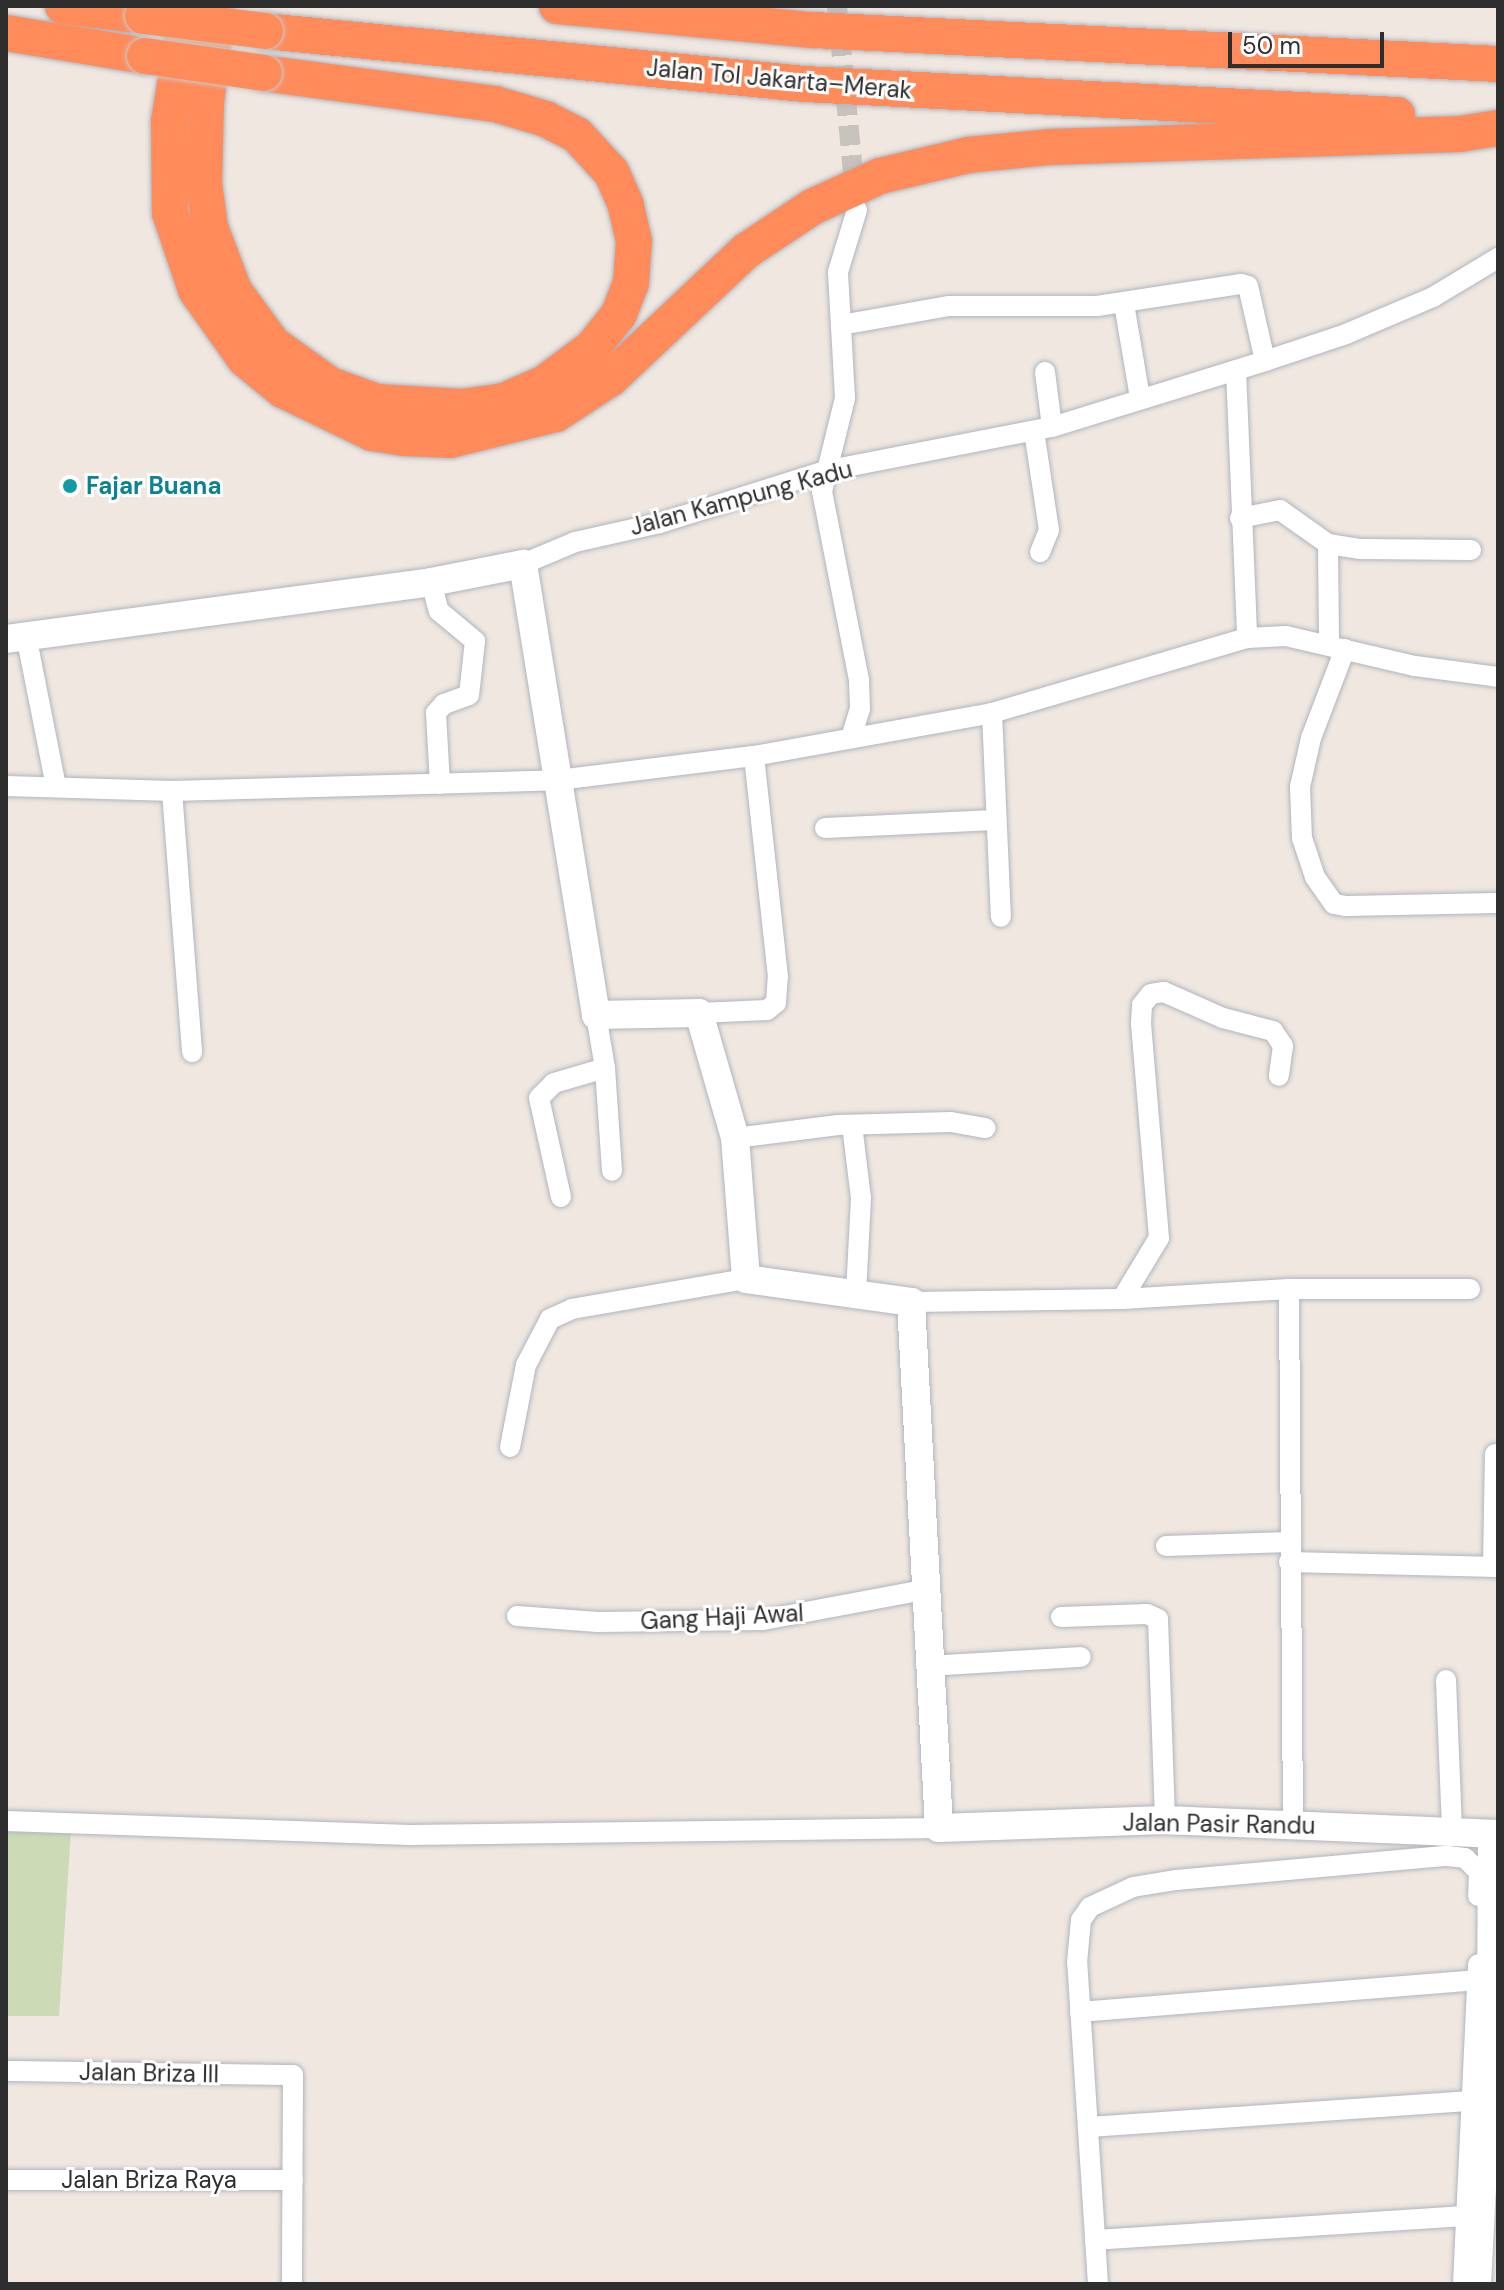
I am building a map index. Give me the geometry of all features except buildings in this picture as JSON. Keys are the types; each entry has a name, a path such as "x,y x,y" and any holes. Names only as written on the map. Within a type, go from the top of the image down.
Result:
{"highway":[{"name":"Jalan Tol Jakarta–Merak","path":"63,6 265,31 805,84 1498,120"},
{"path":"188,6 169,121 170,213 196,290 245,359 283,390 372,433 404,438 450,440 556,414 611,378 746,251 812,207 880,176 968,155 1049,147 1460,134 1498,128"},
{"path":"6,33 145,56 264,73 495,104 577,135 611,172 626,205 634,241 632,269 619,314 592,348 545,383 504,401 462,407 377,402 330,385 273,344 234,291 210,227 204,183 206,103 217,6"},
{"path":"557,6 813,30 1498,64"},
{"path":"717,6 813,30"}],"street":[{"path":"851,738 860,696 822,491 845,398 838,272 857,210"},
{"name":"Jalan Kampung Kadu","path":"16,637 431,582 523,564 575,542 660,523 825,471 1043,429 1265,361 1346,334 1433,297 1498,258"},
{"path":"841,325 966,305 1044,309 1124,304 1248,286 1265,361"},
{"path":"1124,304 1140,398"},
{"path":"1236,370 1247,638"},
{"path":"1040,552 1049,530 1043,429 1045,372"},
{"path":"1240,518 1290,512 1328,544 1471,550"},
{"path":"1328,544 1337,647 1300,787 1302,838 1315,877 1334,904 1345,906 1498,903"},
{"path":"523,564 605,1068 612,1171"},
{"path":"431,582 439,611 475,641 473,688 436,713 440,784"},
{"path":"6,786 172,791 558,780 754,756 992,713 1247,638 1286,636 1428,669 1498,677"},
{"path":"16,637 56,786"},
{"path":"992,713 1001,917"},
{"path":"596,1015 767,1010 776,1003 778,977 754,756"},
{"path":"172,791 192,1052"},
{"path":"825,828 995,820"},
{"path":"1122,1299 1159,1238 1141,1024 1146,998 1164,992 1223,1018 1273,1031 1283,1046 1279,1076"},
{"path":"699,1013 735,1138 746,1279"},
{"path":"561,1197 540,1109 542,1091 605,1068"},
{"path":"735,1138 852,1125 951,1122 985,1128"},
{"path":"852,1125 861,1198 856,1294"},
{"path":"510,1447 526,1365 550,1319 572,1309 746,1279 911,1302 1122,1299 1289,1289 1470,1289"},
{"path":"1289,1289 1293,1825"},
{"path":"6,1821 410,1835 939,1828 911,1302"},
{"path":"1166,1546 1496,1567 1495,1454"},
{"name":"Gang Haji Awal","path":"517,1616 598,1622 763,1620 924,1590"},
{"path":"1061,1617 1147,1614 1158,1619 1165,1820"},
{"path":"929,1666 1081,1657"},
{"path":"1446,1680 1452,1832"},
{"name":"Jalan Pasir Randu","path":"939,1828 1165,1820 1495,1834"},
{"path":"1477,2284 1488,2174 1494,2019 1495,1834"},
{"path":"1098,2284 1080,2012 1081,1920 1108,1896 1176,1880 1447,1856 1465,1858 1479,1872 1478,1980 1463,2284"},
{"path":"1080,2012 1478,1980"},
{"name":"Jalan Briza III","path":"6,2071 293,2075 293,2180"},
{"path":"1088,2127 1472,2101"},
{"name":"Jalan Briza Raya","path":"6,2180 293,2180"},
{"path":"292,2284 293,2180"},
{"path":"1095,2240 1466,2216"}],"green space":[{"path":"6,1829 71,1830 59,2016 6,2016"}],"tunnel":[{"path":"837,6 855,194"}],"place":[{"name":"Fajar Buana","path":"70,486"}]}
